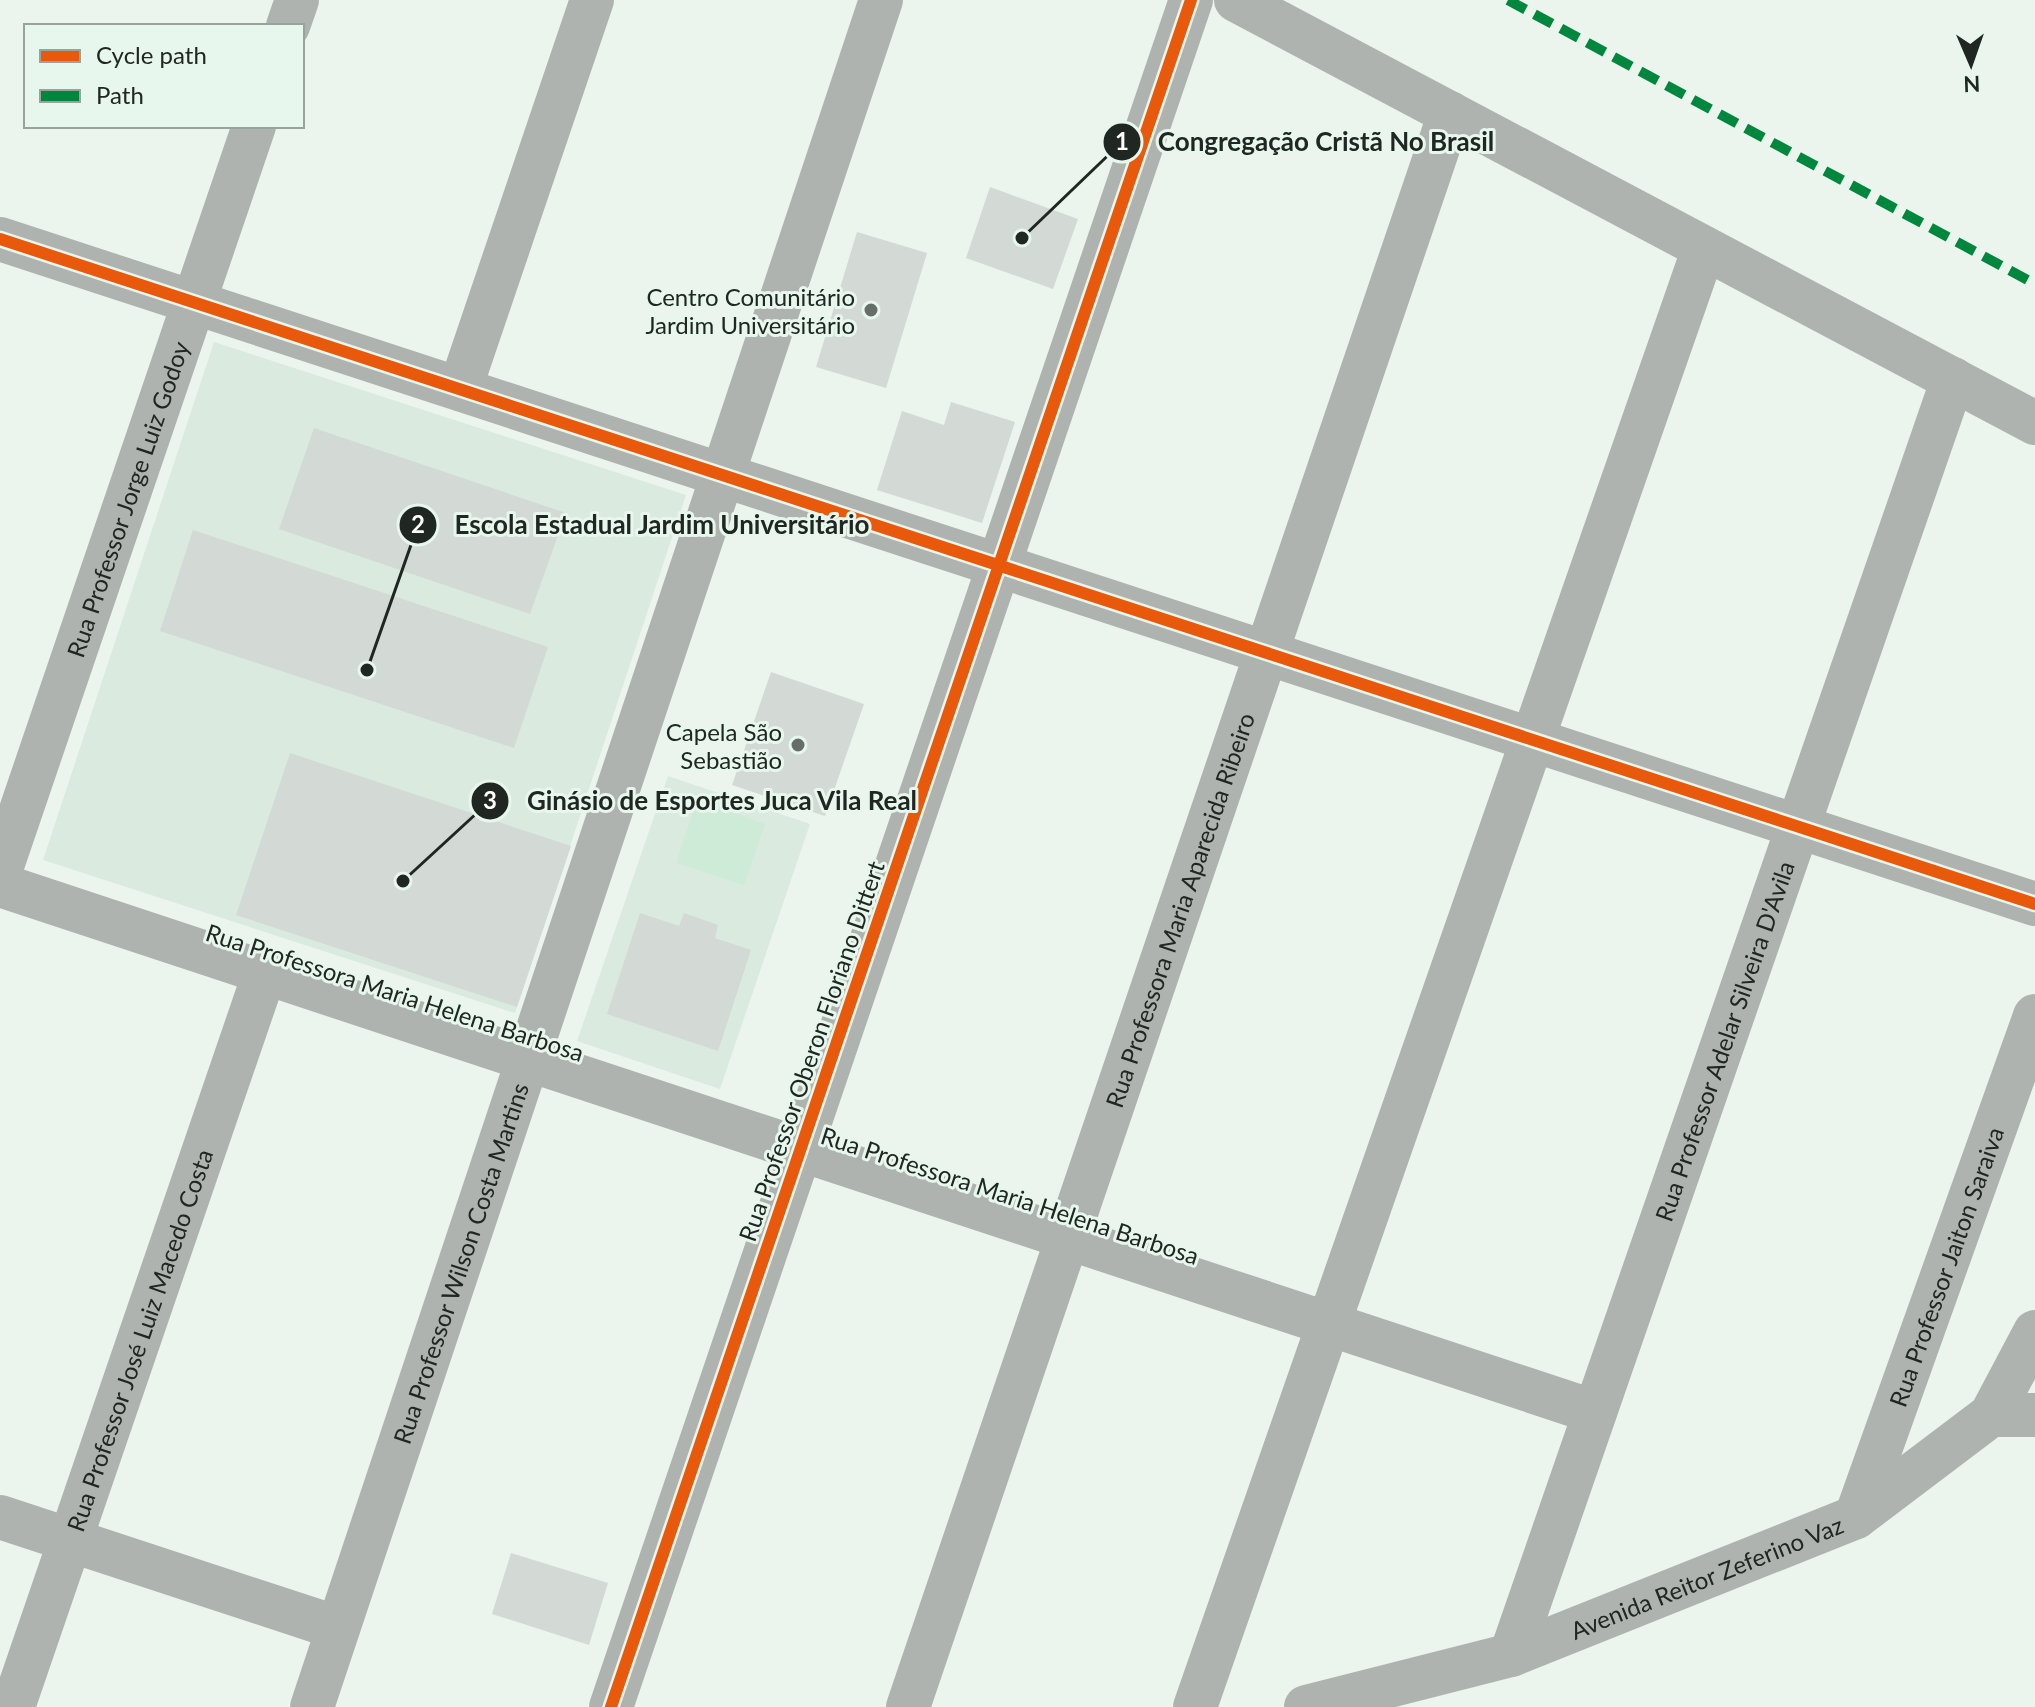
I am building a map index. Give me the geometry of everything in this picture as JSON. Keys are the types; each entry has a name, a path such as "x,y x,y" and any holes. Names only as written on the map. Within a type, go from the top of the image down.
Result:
{"street":[{"path":"289,24 297,0"},
{"path":"460,389 592,0"},
{"name":"Rua Professor Wilson Costa Martins","path":"312,1707 881,0"},
{"name":"Rua Professor Oberon Floriano Dittert","path":"611,1707 1191,0"},
{"path":"1236,0 2035,423"},
{"name":"Rua Professora Maria Aparecida Ribeiro","path":"908,1707 1450,113"},
{"name":"Rua Professor Jorge Luiz Godoy","path":"0,872 253,128"},
{"path":"0,239 2035,904"},
{"path":"1195,1707 1704,248"},
{"name":"Rua Professor Adelar Silveira D'Avila","path":"1511,1655 1953,379"},
{"name":"Rua Professora Maria Helena Barbosa","path":"0,885 1595,1412"},
{"name":"Rua Professor José Luiz Macedo Costa","path":"13,1707 265,972"},
{"name":"Rua Professor Jaiton Saraiva","path":"1856,1517 2035,1016"},
{"name":"Avenida Reitor Zeferino Vaz","path":"1306,1707 1511,1655 1856,1517 1991,1415 2035,1332"},
{"path":"1991,1415 2035,1415"},
{"path":"0,1517 338,1628"}],"shaded area":[{"path":"214,342 686,495 515,1013 43,860"},
{"path":"668,776 810,824 720,1089 577,1041"}],"green space":[{"path":"697,800 765,824 744,885 676,863"}],"building":[{"path":"990,187 1078,219 1053,289 966,258"},
{"name":"Centro Comunitário Jardim Universitário","path":"857,232 927,253 886,388 816,367"},
{"path":"951,402 1015,422 982,523 877,490 902,411 944,425"},
{"path":"314,428 566,513 530,614 279,529"},
{"path":"193,530 548,647 514,748 160,631"},
{"name":"Capela São Sebastião","path":"771,672 864,704 825,816 732,785"},
{"path":"290,753 571,846 517,1007 236,915"},
{"path":"640,913 679,926 684,913 718,925 715,938 751,950 718,1051 607,1014"},
{"path":"511,1553 608,1583 589,1645 492,1614"}],"marked path":[{"path":"1508,0 2035,284"}],"cycle path":[{"path":"611,1707 1191,0"},
{"path":"0,239 2035,904"}],"place":[{"name":"Congregação Cristã No Brasil","path":"1022,238"},
{"name":"Centro Comunitário Jardim Universitário","path":"871,310"},
{"name":"Escola Estadual Jardim Universitário","path":"367,670"},
{"name":"Capela São Sebastião","path":"798,745"},
{"name":"Ginásio de Esportes Juca Vila Real","path":"403,881"}]}
